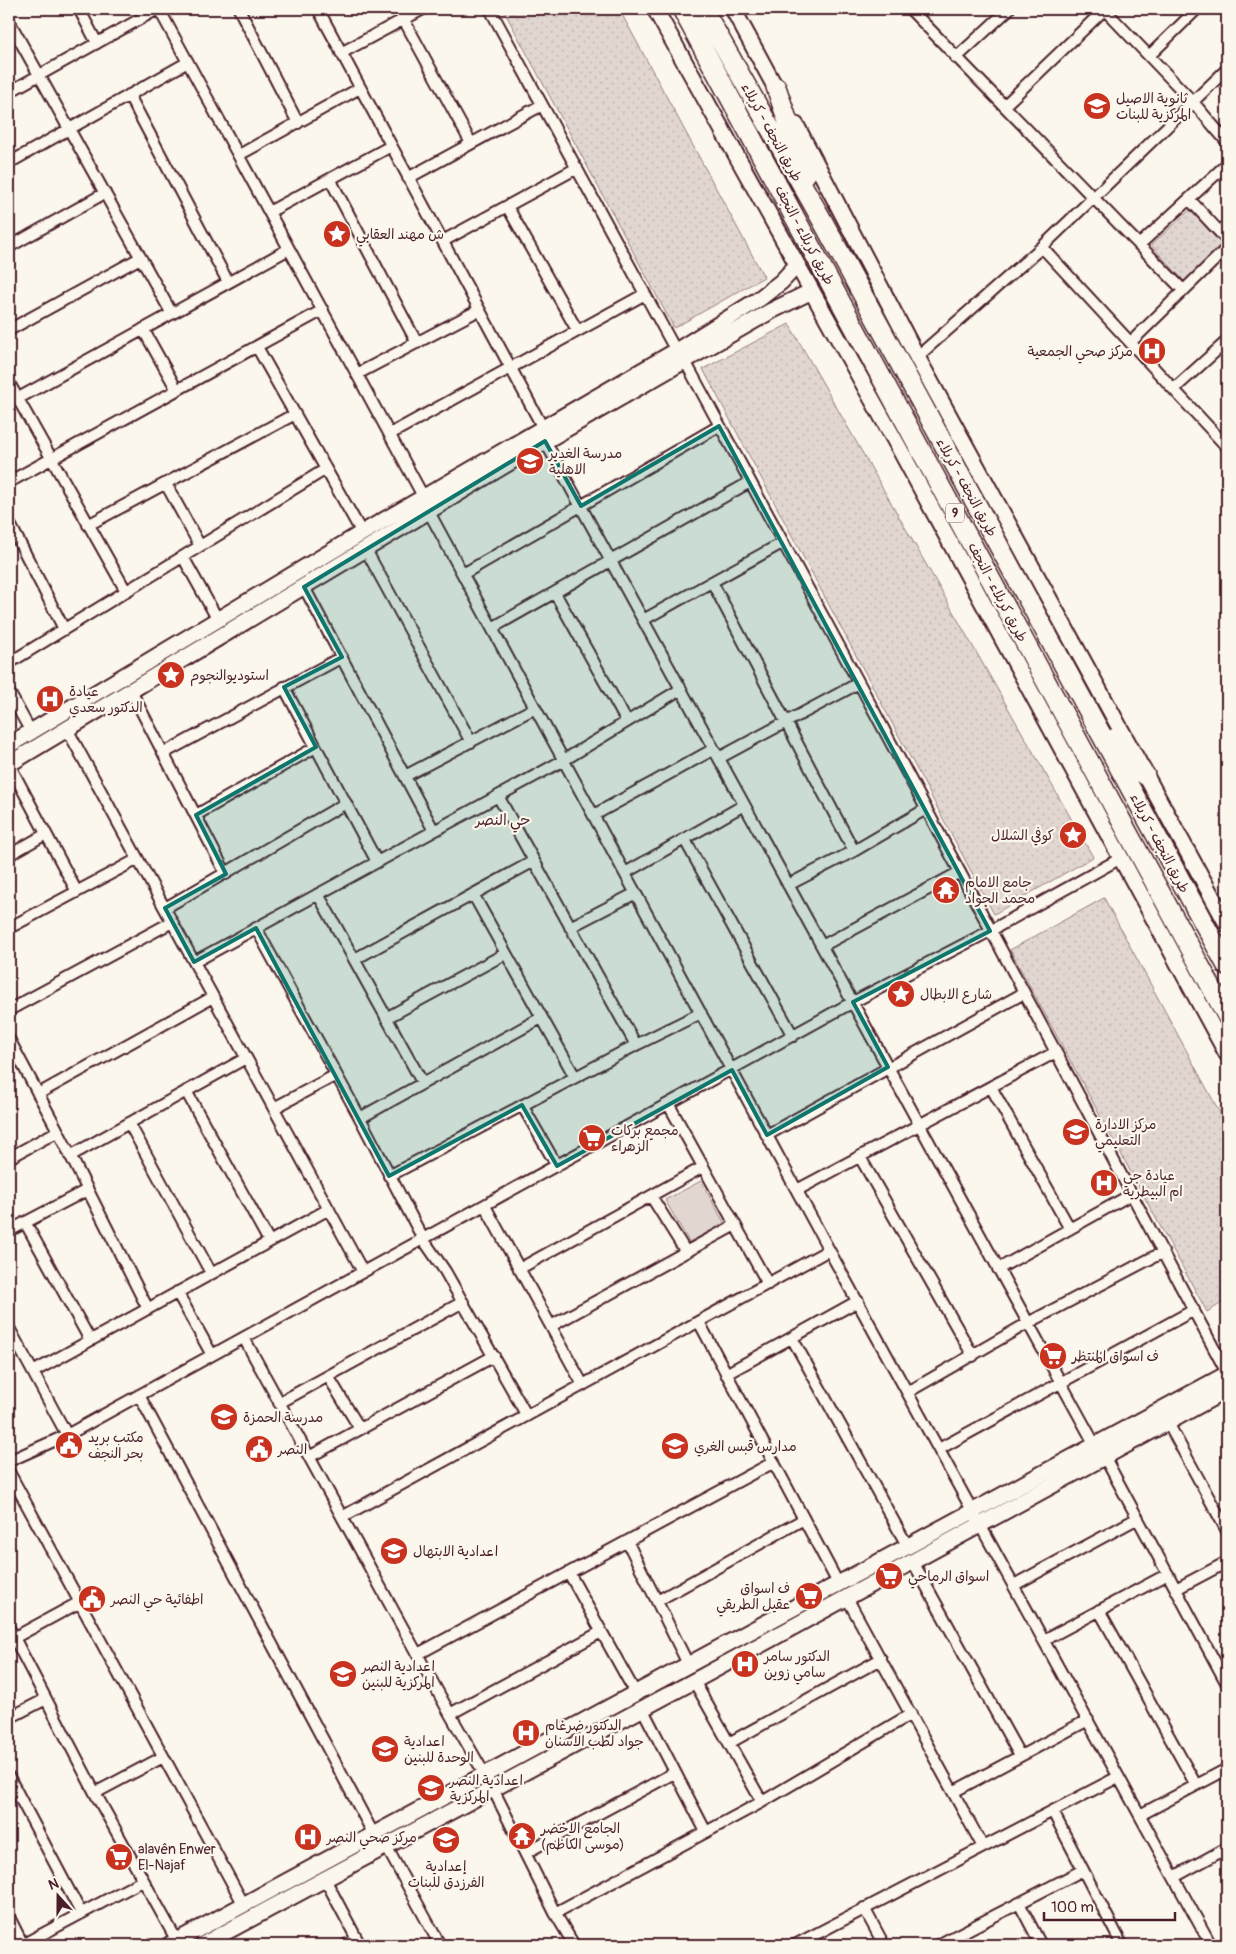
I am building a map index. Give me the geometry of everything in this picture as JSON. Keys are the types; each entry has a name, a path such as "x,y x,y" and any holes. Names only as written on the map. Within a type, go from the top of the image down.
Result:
{"highway":[{"name":"طريق کربلاء - النجف","path":"682,9 1227,1016"},
{"name":"طريق النجف - کربلاء","path":"704,9 822,220 1227,966"},
{"path":"776,87 822,220"},
{"path":"1094,720 1145,775"}],"street":[{"path":"79,9 97,43"},
{"path":"9,92 158,9 358,374 535,708 797,1190 1211,1945"},
{"path":"238,9 298,123"},
{"path":"318,9 480,310 610,560 1060,1382 1138,1518 1227,1684"},
{"path":"398,9 471,143"},
{"path":"342,53 423,9"},
{"path":"490,9 859,683 1227,1374 1218,1390 1168,1423 1100,1450"},
{"path":"655,9 812,291 1227,1054"},
{"path":"733,9 776,87 917,357 1145,775 1227,921"},
{"path":"911,9 956,58 1183,290"},
{"path":"956,58 1008,9"},
{"path":"1004,106 1105,9 1193,102 1227,142"},
{"path":"1149,56 1197,9"},
{"path":"9,21 172,314"},
{"path":"9,163 188,62"},
{"path":"917,357 1042,247 1227,69"},
{"path":"239,156 360,88"},
{"path":"129,95 228,282"},
{"path":"408,178 542,105"},
{"path":"270,212 391,146"},
{"path":"1139,245 1227,164"},
{"path":"443,241 577,168"},
{"path":"330,179 417,343"},
{"path":"9,247 104,193"},
{"path":"1189,199 1227,240"},
{"path":"507,206 578,330"},
{"path":"1042,247 1225,441"},
{"path":"1131,342 1227,248"},
{"path":"17,399 289,249"},
{"path":"9,330 140,258"},
{"path":"680,356 781,282 797,265"},
{"path":"77,892 9,764 366,550 427,505 544,434 680,356 812,291"},
{"path":"390,434 645,294"},
{"path":"759,299 768,299 772,307 770,311"},
{"path":"9,482 323,310"},
{"path":"358,374 480,310"},
{"path":"143,329 177,390"},
{"path":"1174,389 1227,341"},
{"path":"257,346 362,533"},
{"path":"9,383 126,591"},
{"path":"88,525 295,414"},
{"path":"463,574 719,426"},
{"path":"9,663 326,469"},
{"path":"492,628 750,482"},
{"path":"166,484 200,546"},
{"path":"9,745 362,533 427,505"},
{"path":"9,522 64,629"},
{"path":"643,620 782,543"},
{"path":"366,550 471,742"},
{"path":"328,554 328,563 336,568"},
{"path":"183,557 218,620"},
{"path":"299,571 308,576 305,586 434,831"},
{"path":"712,582 854,851"},
{"path":"555,593 627,722"},
{"path":"164,753 342,657"},
{"path":"594,815 716,754 786,722 859,683"},
{"path":"284,687 377,862"},
{"path":"194,962 564,760 681,689"},
{"path":"131,691 226,874"},
{"path":"9,692 31,732"},
{"path":"405,776 535,708"},
{"path":"68,729 363,1272"},
{"path":"196,815 316,748"},
{"path":"498,796 636,1045"},
{"path":"165,908 346,803"},
{"path":"625,873 744,805"},
{"path":"788,885 854,851 926,809"},
{"path":"9,855 46,834"},
{"path":"685,840 793,1036"},
{"path":"9,1462 67,1435 853,1002 990,931 1121,858"},
{"path":"9,928 138,859"},
{"path":"354,959 534,861"},
{"path":"822,946 960,872"},
{"path":"570,927 636,892"},
{"path":"318,894 422,1082"},
{"path":"473,894 575,1077"},
{"path":"9,1010 172,922"},
{"path":"256,928 360,1118 423,1239 445,1271 527,1416"},
{"path":"386,1018 505,954"},
{"path":"768,1135 1024,993"},
{"path":"38,1094 214,997"},
{"path":"389,1176 636,1045 701,1013"},
{"path":"360,1118 422,1082 541,1018"},
{"path":"9,1039 148,1309"},
{"path":"797,1190 1056,1052"},
{"path":"70,1156 246,1058"},
{"path":"274,1108 336,1075"},
{"path":"991,1087 1070,1229"},
{"path":"186,1091 269,1241"},
{"path":"522,1105 558,1166"},
{"path":"669,1105 768,1284"},
{"path":"129,1123 211,1273"},
{"path":"9,1158 58,1131"},
{"path":"860,1157 973,1356"},
{"path":"519,1269 703,1167"},
{"path":"9,1231 87,1190"},
{"path":"998,1269 1132,1194"},
{"path":"651,1196 686,1252"},
{"path":"485,1206 583,1385"},
{"path":"32,1372 328,1209"},
{"path":"25,1222 90,1340"},
{"path":"551,1326 736,1225"},
{"path":"342,1517 830,1250"},
{"path":"908,1392 1028,1323 1163,1252"},
{"path":"177,1292 212,1355"},
{"path":"280,1403 463,1302"},
{"path":"726,1374 858,1302"},
{"path":"940,1449 1194,1310"},
{"path":"698,1322 983,1847"},
{"path":"9,1328 67,1435"},
{"path":"244,1338 484,1776 493,1789 574,1945"},
{"path":"792,1338 1020,1756"},
{"path":"309,1456 494,1356"},
{"path":"328,1376 360,1429"},
{"path":"202,1945 493,1789 639,1701 688,1666 843,1590 1100,1450 1218,1390"},
{"path":"139,1395 374,1835"},
{"path":"1168,1423 1227,1531"},
{"path":"418,1654 774,1462"},
{"path":"9,1472 244,1905"},
{"path":"1014,1585 1138,1518"},
{"path":"657,1601 804,1519"},
{"path":"627,1541 688,1666"},
{"path":"1176,1589 1227,1562"},
{"path":"569,1573 639,1701 706,1832"},
{"path":"1044,1640 1168,1574"},
{"path":"9,1628 11,1639 46,1699 173,1943 503,1766 639,1701 694,1681 843,1590"},
{"path":"11,1639 80,1602"},
{"path":"1099,1610 1196,1786"},
{"path":"450,1714 601,1632"},
{"path":"729,1743 881,1659"},
{"path":"694,1681 762,1802"},
{"path":"9,1718 46,1699"},
{"path":"556,1913 762,1802 911,1714"},
{"path":"954,1792 1088,1720"},
{"path":"95,1793 163,1757"},
{"path":"503,1766 503,1775 510,1779"},
{"path":"1140,1815 1227,1769"},
{"path":"526,1853 674,1772"},
{"path":"9,1777 81,1913"},
{"path":"795,1945 811,1942 864,1908 1118,1777"},
{"path":"465,1786 473,1791 472,1800"},
{"path":"1053,1812 1122,1945"},
{"path":"386,1846 440,1945"},
{"path":"1174,1876 1227,1848"},
{"path":"938,1945 955,1942 1019,1903 1083,1870"},
{"path":"325,1879 358,1942 346,1945"},
{"path":"9,1917 23,1945 142,1881"},
{"path":"1019,1903 1041,1945"},
{"path":"864,1908 884,1945"}],"highlighted area":[{"path":"719,426 990,931 853,1002 888,1067 767,1135 732,1070 557,1166 522,1105 389,1176 256,928 194,962 165,908 226,874 196,815 316,747 284,687 342,657 304,587 545,441 581,506"}],"shaded area":[{"path":"503,9 619,9 764,277 674,328"},
{"path":"1190,210 1223,246 1184,281 1151,245"},
{"path":"789,324 1093,857 994,914 703,369"},
{"path":"1104,898 1227,1126 1227,1300 1207,1312 1010,950"},
{"path":"701,1181 725,1224 689,1242 665,1200"}],"place":[{"name":"ثانوية الاصيل المركزية للبنات","path":"1097,106"},
{"name":"ش مهند العقابي","path":"337,234"},
{"name":"مركز صحي الجمعية","path":"1152,351"},
{"name":"مدرسة الغدير الاهلية","path":"530,461"},
{"name":"استوديوالنجوم","path":"171,675"},
{"name":"عيادة الدكتور سعدي","path":"50,699"},
{"name":"كوفي الشلال","path":"1073,835"},
{"name":"جامع الامام محمد الجواد","path":"946,890"},
{"name":"شارع الابطال","path":"901,994"},
{"name":"مركز الادارة التعليمي","path":"1076,1132"},
{"name":"مجمع بركات الزهراء","path":"592,1138"},
{"name":"عيادة جي ام البيطرية","path":"1104,1183"},
{"name":"ف اسواق المنتظر","path":"1053,1356"},
{"name":"مدرسة الحمزة","path":"224,1417"},
{"name":"مكتب بريد بحر النجف","path":"69,1445"},
{"name":"مدارس قبس الغري","path":"675,1446"},
{"name":"النصر","path":"259,1449"},
{"name":"اعدادية الابتهال","path":"394,1551"},
{"name":"اسواق الرماحي","path":"889,1576"},
{"name":"ف اسواق عقيل الطريقي","path":"809,1596"},
{"name":"اطفائية حي النصر","path":"92,1599"},
{"name":"الدكتور سامر سامي زوين","path":"745,1664"},
{"name":"اعدادية النصر المركزية للبنين","path":"343,1674"},
{"name":"الدكتور ضرغام جواد لطب الاسنان","path":"526,1733"},
{"name":"اعدادية الوحدة للبنين","path":"385,1749"},
{"name":"اعدادية النصر المركزية","path":"431,1788"},
{"name":"الجامع الاخضر (موسى الكاظم)","path":"522,1836"},
{"name":"مركز صحي النصر","path":"308,1837"},
{"name":"إعدادية الفرزدق للبنات","path":"446,1840"},
{"name":"alavên Enwer El-Najaf","path":"119,1857"}],"district":[{"name":"حي النصر","path":"503,820"}]}
